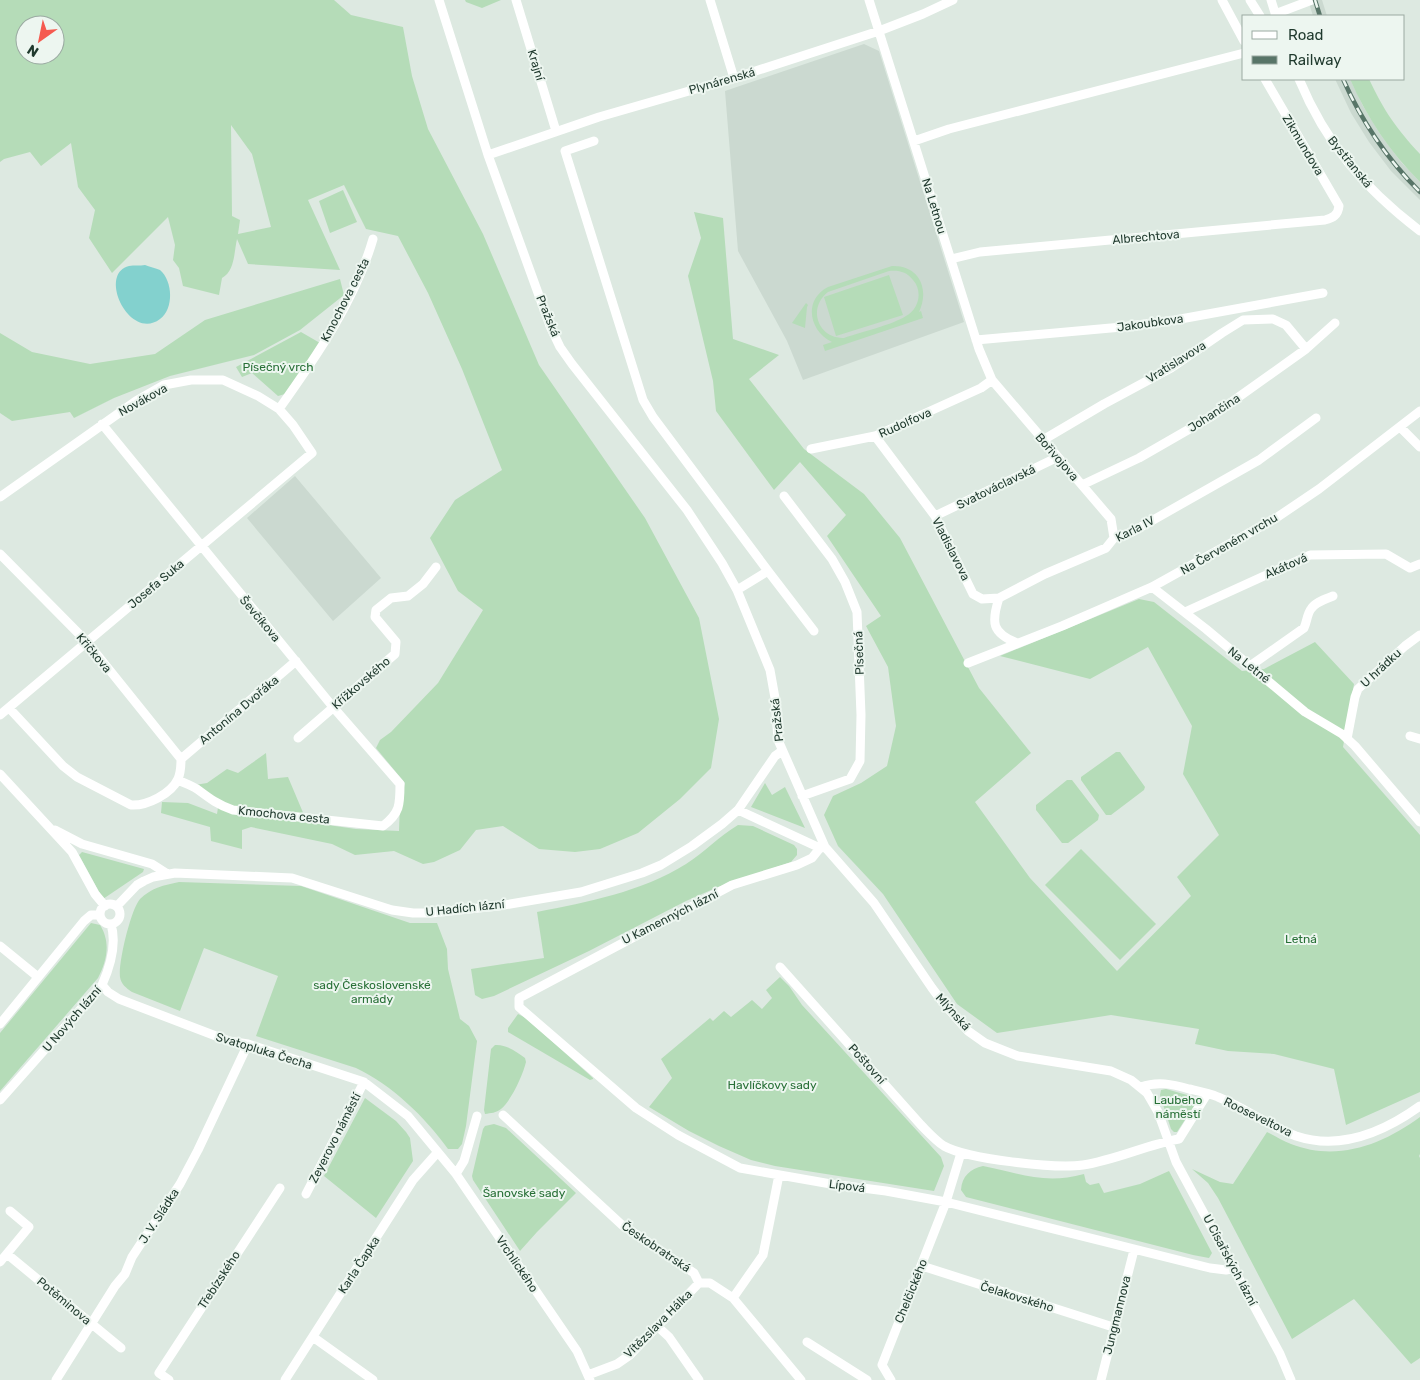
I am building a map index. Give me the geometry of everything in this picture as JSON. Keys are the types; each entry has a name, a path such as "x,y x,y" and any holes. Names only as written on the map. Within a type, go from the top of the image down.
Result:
{"street":[{"name":"Pražská","path":"439,0 488,155 550,326 560,347 687,510 722,563 737,590 770,670 775,698 778,740 822,847"},
{"name":"Krajní","path":"516,0 556,131"},
{"path":"710,0 734,78"},
{"name":"Na Letnou","path":"870,0 976,340 992,380"},
{"name":"Plynárenská","path":"488,155 556,131 734,78 879,31 953,0"},
{"path":"1222,0 1242,37"},
{"path":"1250,0 1259,15"},
{"path":"1271,0 1276,15 1312,0"},
{"path":"914,141 949,129 1242,54"},
{"name":"Zikmundova","path":"1265,80 1326,182 1339,206 1338,211"},
{"name":"Bystřanská","path":"1300,80 1324,129 1356,174 1420,231"},
{"path":"594,141 565,152 643,400 653,417 814,631"},
{"name":"Albrechtova","path":"951,259 989,251 1324,220 1333,218 1338,211"},
{"name":"Kmochova cesta","path":"279,409 325,341 344,308 366,264 373,239"},
{"name":"Jakoubkova","path":"976,340 1176,320 1323,293"},
{"name":"Vratislavova","path":"1043,440 1171,368 1243,320 1273,319 1286,325 1306,348"},
{"name":"Johančina","path":"1082,486 1139,458 1212,416 1306,348 1335,323"},
{"name":"Novákova","path":"0,496 136,401 164,385 192,380 223,380 258,396 279,409 293,425 312,453"},
{"name":"Rudolfova","path":"811,449 875,436 981,388 992,380"},
{"name":"Bořivojova","path":"992,380 1111,519 1114,538"},
{"name":"Na Červeném vrchu","path":"968,663 1152,587 1276,518 1319,489 1420,411"},
{"name":"Karla IV","path":"999,598 1045,574 1106,548 1114,538 1132,532 1259,460 1316,418"},
{"name":"Ševčíkova","path":"102,424 333,708 400,784 400,803 395,817"},
{"path":"1400,427 1420,447"},
{"name":"Vladislavova","path":"875,436 935,516 973,594 982,599 999,598"},
{"name":"Josefa Suka","path":"0,715 312,453"},
{"name":"Svatováclavská","path":"935,516 1058,458"},
{"name":"Písečná","path":"784,496 832,559 845,582 857,612 861,715 860,761 850,779 802,796"},
{"name":"Křičkova","path":"0,554 86,642 181,759"},
{"name":"Akátová","path":"1185,612 1310,555 1386,554 1410,568 1420,564"},
{"name":"Křížkovského","path":"298,738 395,654 396,642 375,617 376,610 391,598 408,596 423,584 436,567"},
{"path":"737,590 768,571"},
{"name":"Na Letné","path":"1152,587 1185,612 1305,712 1342,734 1355,746 1420,822"},
{"path":"1250,666 1304,628 1310,609 1333,596"},
{"path":"999,598 993,621 999,633 1017,643"},
{"name":"U hrádku","path":"1347,739 1358,688 1420,635"},
{"name":"Antonína Dvořáka","path":"181,759 296,662"},
{"path":"9,708 63,766 77,777 131,806 141,806 172,788 178,780 181,771 181,759"},
{"path":"1410,736 1420,739"},
{"name":"U Hadích lázní","path":"50,827 82,844 152,864 166,873 292,878 392,910 431,913 498,906 580,892 642,873 661,865 692,846 738,810 775,756 782,751"},
{"path":"0,774 72,852 95,894 105,906"},
{"name":"Kmochova cesta","path":"178,780 195,788 221,806 233,810 383,826 395,817"},
{"path":"738,810 822,847"},
{"name":"U Kamenných lázní","path":"523,996 732,885 797,865 812,858 822,847"},
{"name":"Mlýnská","path":"822,847 874,903 944,1004 968,1031 985,1043 1005,1052 1030,1059 1111,1071 1131,1080 1141,1088"},
{"name":"U Nových lázní","path":"0,1100 102,985 109,969 113,946 112,924 120,917 117,906 137,885 166,873"},
{"path":"112,924 105,923 100,915 102,908 105,906 113,904 117,906"},
{"path":"0,1024 84,920 91,915 100,915"},
{"path":"0,946 38,977"},
{"name":"Poštovní","path":"780,967 922,1125 943,1145 960,1153 1067,1167 1085,1165 1122,1156 1168,1141"},
{"name":"Svatopluka Čecha","path":"102,985 108,992 119,999 230,1041 248,1044 364,1082 408,1116 437,1152"},
{"name":"Lípová","path":"523,996 518,1003 522,1011 636,1108 678,1135 740,1168 946,1202 1216,1270 1235,1268"},
{"name":"J. V. Sládka","path":"56,1380 115,1286 125,1274 132,1257 180,1184 248,1044"},
{"name":"Zeyerovo náměstí","path":"306,1194 364,1082"},
{"path":"1151,1083 1162,1083 1207,1094 1178,1139 1168,1141 1155,1106 1147,1093 1141,1088 1151,1083"},
{"name":"Rooseveltova","path":"1207,1094 1216,1096 1284,1131 1324,1142 1340,1142 1372,1134 1397,1122 1420,1106"},
{"name":"Českobratrská","path":"503,1115 622,1225 694,1273 699,1283 710,1284 733,1298 801,1380"},
{"path":"456,1174 466,1154 477,1116"},
{"name":"U Císařských lázní","path":"1168,1141 1176,1162 1235,1268 1280,1354 1291,1380"},
{"name":"Vrchlického","path":"437,1152 456,1174 576,1351 589,1378"},
{"name":"Karla Čapka","path":"285,1380 413,1180 437,1152"},
{"path":"946,1202 960,1153"},
{"path":"733,1298 763,1255 779,1175"},
{"name":"Třebízského","path":"169,1380 159,1373 280,1188"},
{"name":"Chelčického","path":"891,1380 882,1364 946,1202"},
{"path":"0,1262 29,1227 10,1211"},
{"name":"Jungmannova","path":"1101,1380 1134,1250"},
{"name":"Potěminova","path":"7,1254 121,1348"},
{"name":"Čelakovského","path":"922,1266 1113,1327"},
{"name":"Vítězslava Hálka","path":"589,1378 625,1360 699,1283"},
{"path":"657,1326 669,1337 699,1380"},
{"path":"313,1337 374,1380"},
{"path":"807,1342 867,1380"}],"shaded area":[{"path":"1308,0 1322,0 1327,15 1313,15"},
{"path":"864,44 879,51 964,322 803,380 787,341 738,251 725,91"},
{"path":"1335,80 1350,80 1380,134 1401,162 1420,182 1420,200 1391,171 1369,142 1351,113"},
{"path":"295,476 381,578 333,621 247,518"}],"green space":[{"path":"0,0 334,0 351,15 403,27 412,76 428,129 483,234 539,365 645,518 699,618 719,719 711,768 680,799 638,833 600,849 575,852 539,849 503,826 476,830 460,850 434,862 423,864 394,851 355,855 332,844 251,827 242,830 242,849 211,841 210,827 161,813 162,802 188,803 217,814 219,801 195,785 207,783 227,769 238,773 266,753 268,779 288,777 307,822 356,829 399,831 400,803 405,783 376,748 380,740 391,732 438,683 483,610 458,591 430,538 455,500 502,470 462,369 428,293 398,236 366,229 344,185 308,200 340,270 248,264 237,239 232,266 222,278 219,295 183,286 179,268 173,260 175,245 168,217 112,273 89,238 95,210 78,187 71,143 41,166 30,152 4,159 0,162","holes":["231,125 252,154 271,227 238,234 240,220 232,216"]},
{"path":"465,0 501,0 482,8"},
{"path":"1350,80 1370,80 1391,119 1420,154 1420,182 1380,134"},
{"path":"343,190 357,222 330,233 319,201"},
{"name":"Letná","path":"694,212 723,218 733,339 779,355 749,379 804,449 864,494 900,538 979,688 1031,753 975,802 1030,878 1117,971 1191,896 1177,877 1219,835 1183,774 1192,726 1148,647 1090,679 1000,656 1139,599 1154,602 1242,671 1264,669 1315,642 1354,684 1343,747 1420,835 1420,1092 1346,1125 1334,1069 1274,1054 1228,1051 1195,1044 1199,1029 1111,1015 997,1033 957,1004 883,894 838,846 824,815 833,796 861,783 887,766 896,726 888,667 866,626 881,616 827,536 846,515 800,462 774,490 716,411 713,381 688,276 701,238"},
{"path":"892,266 901,267 915,274 920,280 923,295 919,312 921,311 923,318 825,351 823,345 832,342 818,331 812,315 812,307 820,293 828,287","holes":["889,271 905,273 916,284 919,294 918,300 910,313 893,322 844,338 835,337 822,328 818,321 818,306 828,292"]},
{"path":"889,275 903,315 836,336 824,297"},
{"path":"340,279 344,295 300,330 254,355 170,376 114,398 74,418 70,412 12,421 0,413 0,333 32,352 90,364 155,354 205,320"},
{"path":"806,303 808,305 805,328 792,323"},
{"name":"Písečný vrch","path":"301,332 320,343 285,394 278,396 252,373 242,377 236,367"},
{"path":"1116,752 1120,752 1145,787 1144,790 1111,815 1106,815 1081,780 1081,777"},
{"path":"1067,780 1072,780 1099,815 1098,820 1068,843 1062,843 1036,810 1036,805"},
{"path":"765,783 772,795 785,787 805,828 751,807"},
{"path":"738,825 753,826 794,845 797,849 797,855 791,862 718,887 686,901 589,951 494,996 482,999 475,995 471,969 544,958 537,912 614,895 651,882 686,864"},
{"path":"1081,849 1156,924 1120,960 1045,885"},
{"path":"82,852 144,869 143,872 103,899 79,855"},
{"name":"sady Československé armády","path":"179,882 301,886 410,923 437,923 447,949 448,969 460,1019 469,1026 477,1041 466,1126 462,1144 458,1149 448,1149 429,1125 407,1103 370,1075 356,1068 256,1036 278,976 204,948 180,1011 132,992 126,987 121,982 120,977 121,960 129,924 136,905 144,895 153,890"},
{"path":"91,923 100,925 107,945 104,965 98,978 0,1091 0,1033"},
{"name":"Havlíčkovy sady","path":"780,977 789,986 802,1005 941,1157 944,1166 934,1191 775,1166 751,1160 689,1131 649,1107 672,1078 661,1059 710,1018 713,1021 724,1011 731,1017 752,1000 762,1009 772,998 766,990"},
{"path":"518,1014 526,1018 593,1079 590,1080 508,1032 508,1028"},
{"path":"495,1045 511,1049 525,1058 526,1062 509,1100 501,1109 485,1114 491,1049"},
{"name":"Laubeho náměstí","path":"1166,1089 1194,1097 1196,1100 1196,1103 1177,1132 1171,1129 1160,1095 1161,1090"},
{"path":"365,1098 396,1121 406,1132 410,1138 413,1161 376,1218 324,1176"},
{"path":"1420,1117 1420,1358 1411,1364 1354,1299 1292,1339 1218,1198 1208,1183 1192,1169 1220,1182 1233,1184 1267,1132 1288,1143 1308,1149 1342,1151 1375,1143"},
{"name":"Šanovské sady","path":"494,1124 506,1128 576,1193 520,1251 472,1176 483,1129 485,1126"},
{"path":"983,1166 1044,1178 1070,1177 1084,1174 1086,1182 1090,1185 1099,1183 1104,1193 1140,1184 1169,1171 1212,1253 1209,1258 1193,1255 966,1197 961,1190 965,1177 974,1169"}],"water":[{"path":"145,265 160,270 167,281 170,295 170,302 165,314 160,319 149,324 138,322 121,304 116,281 120,272 129,266"}],"railway":[{"path":"1315,0 1320,15"},
{"path":"1343,80 1358,110 1376,139 1396,166 1420,192"}]}
